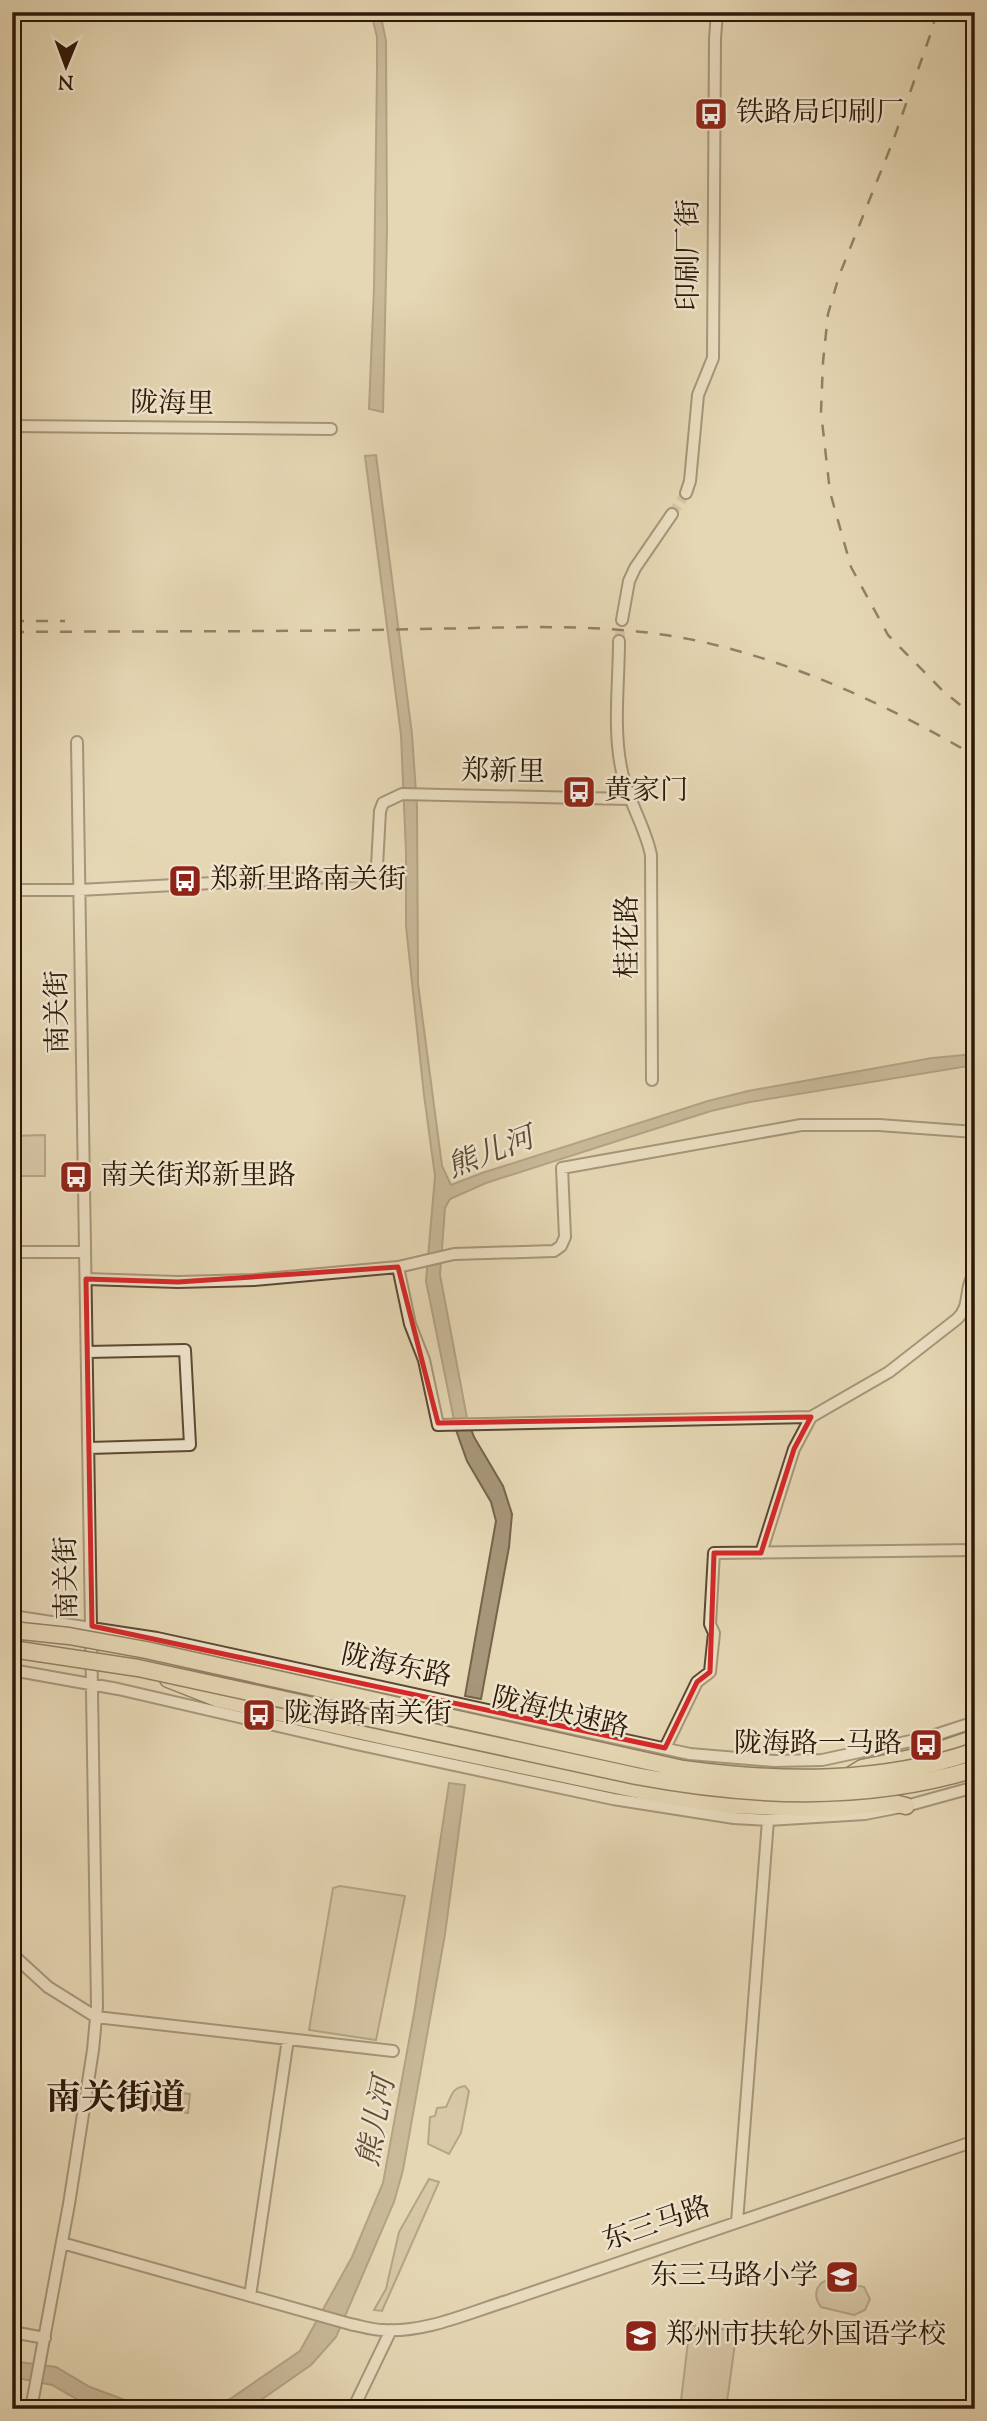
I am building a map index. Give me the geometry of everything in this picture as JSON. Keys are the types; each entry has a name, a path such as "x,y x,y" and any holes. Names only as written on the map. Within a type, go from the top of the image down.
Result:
{"highway":[{"name":"陇海快速路","path":"12,1630 69,1636 146,1650 683,1769 766,1777 849,1776 927,1764 975,1751"},
{"name":"陇海快速路","path":"12,1649 138,1668 636,1776 715,1789 840,1793 912,1784 975,1769"},
{"path":"138,1668 219,1699 384,1737 695,1801 834,1809 890,1802 906,1806"},
{"path":"849,1776 862,1768 925,1755 975,1738"}],"street":[{"name":"印刷厂街","path":"686,493 690,481 698,396 713,358 715,39 718,12"},
{"name":"陇海里","path":"12,426 331,429"},
{"path":"622,620 628,581 672,514"},
{"path":"620,641 618,745 629,799"},
{"name":"南关街","path":"31,2409 62,2243 96,2017 77,742"},
{"name":"郑新里","path":"79,890 367,876 374,872 377,866 380,811 383,803 402,794 629,799"},
{"name":"桂花路","path":"629,799 649,842 652,855 652,1080"},
{"path":"12,890 79,890"},
{"path":"86,1279 178,1282 254,1279 398,1267 454,1254 554,1251 561,1246 565,1237 562,1168 801,1125 879,1125 975,1132"},
{"path":"12,1252 85,1252"},
{"path":"398,1267 410,1324 424,1360 438,1425 811,1417 889,1372 957,1319 965,1310 967,1288 975,1273"},
{"path":"87,1352 185,1350 190,1445 89,1448"},
{"path":"761,1553 794,1449 811,1417"},
{"path":"665,1748 697,1682 710,1672 714,1633 710,1624 714,1552 975,1550"},
{"name":"陇海东路","path":"12,1616 158,1638 665,1748 724,1758 774,1762 822,1760 929,1737 975,1722"},
{"path":"12,1670 92,1684 613,1799 720,1816 768,1819 865,1814 975,1787"},
{"path":"737,2222 768,1819"},
{"path":"12,1954 17,1964 96,2017 394,2051"},
{"path":"62,2243 250,2296 288,2039"},
{"name":"东三马路","path":"250,2296 350,2324 391,2330 442,2321 975,2141"},
{"path":"353,2409 391,2330"},
{"path":"12,2332 45,2338"}],"highlighted area":[{"path":"398,1267 438,1423 811,1417 794,1449 761,1553 714,1553 710,1672 697,1682 665,1748 92,1626 86,1279 178,1282"}],"shaded area":[{"path":"371,12 380,12 386,41 387,231 383,412 369,409 374,288 377,71 377,37"},
{"path":"376,455 412,734 417,807 418,984 442,1166 451,1185 708,1101 748,1091 932,1058 975,1054 975,1065 750,1102 711,1111 486,1183 450,1199 445,1208 440,1275 467,1418 474,1437 503,1486 512,1514 509,1547 481,1699 465,1696 496,1521 491,1502 467,1461 456,1430 426,1281 435,1176 406,926 401,735 365,456"},
{"path":"45,1135 45,1176 12,1176 12,1136"},
{"path":"449,1783 465,1785 445,1934 403,2170 394,2202 336,2337 311,2365 248,2409 205,2409 230,2399 300,2351 352,2257 383,2183 415,2008"},
{"path":"340,1886 405,1896 376,2040 309,2030 333,1888"},
{"path":"465,2086 469,2091 461,2133 449,2154 428,2144 430,2117 435,2116 437,2108 446,2107 454,2091"},
{"path":"152,2090 190,2094 188,2113 150,2109"},
{"path":"429,2179 439,2182 382,2311 374,2310 386,2289 399,2232"},
{"path":"831,2279 864,2287 870,2299 865,2310 854,2315 821,2307 817,2290 822,2283"},
{"path":"690,2325 730,2330 736,2336 726,2409 680,2409"},
{"path":"12,2361 56,2367 90,2387 149,2409 94,2409 52,2385 12,2377"}],"tunnel":[{"path":"672,514 686,493"},
{"path":"619,641 622,620"}],"railway":[{"path":"936,12 893,141 839,276 828,314 821,412 830,492 851,567 888,635 943,691 975,717"},
{"path":"12,621 65,621"},
{"path":"12,632 562,627 668,635 739,651 843,688 910,720 975,756"}],"place":[{"name":"铁路局印刷厂","path":"711,114"},
{"name":"黄家门","path":"579,792"},
{"name":"郑新里路南关街","path":"185,881"},
{"name":"南关街郑新里路","path":"76,1177"},
{"name":"陇海路南关街","path":"259,1715"},
{"name":"陇海路一马路","path":"926,1745"},
{"name":"东三马路小学","path":"842,2277"},
{"name":"郑州市扶轮外国语学校","path":"641,2336"}],"district":[{"name":"南关街道","path":"116,2100"}],"water label":[{"name":"熊儿河","path":"491,1154"},
{"name":"熊儿河","path":"378,2122"}]}
